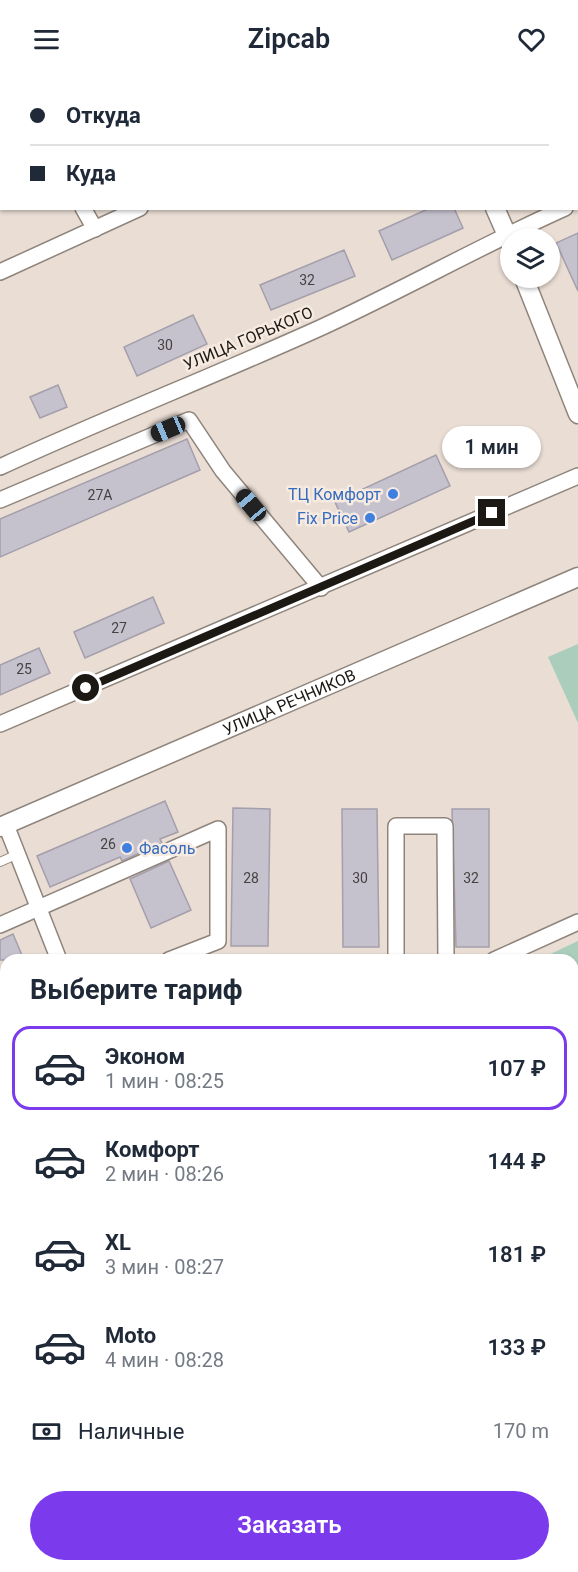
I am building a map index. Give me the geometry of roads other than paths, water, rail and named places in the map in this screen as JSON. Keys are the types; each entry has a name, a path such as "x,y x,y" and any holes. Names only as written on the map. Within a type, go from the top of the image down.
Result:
{"street":[{"path":"84,210 95,229"},
{"path":"0,272 136,210"},
{"path":"496,210 504,228"},
{"name":"УЛИЦА ГОРЬКОГО","path":"527,228 561,210"},
{"name":"УЛИЦА ГОРЬКОГО","path":"0,467 321,327 500,242"},
{"path":"528,288 578,414"},
{"path":"0,500 189,420 223,471 321,588"},
{"path":"0,724 578,476"},
{"name":"УЛИЦА РЕЧНИКОВ","path":"3,826 578,577"},
{"path":"3,826 18,854 56,954"},
{"path":"396,954 396,826 445,826 446,954"},
{"path":"0,925 218,829 218,941 184,954"},
{"path":"507,954 578,922"}],"lane":[{"path":"0,862 18,854"}],"place":[{"name":"ТЦ Комфорт","path":"393,494"},
{"name":"Fix Price","path":"370,518"},
{"name":"Фасоль","path":"127,848"}]}
